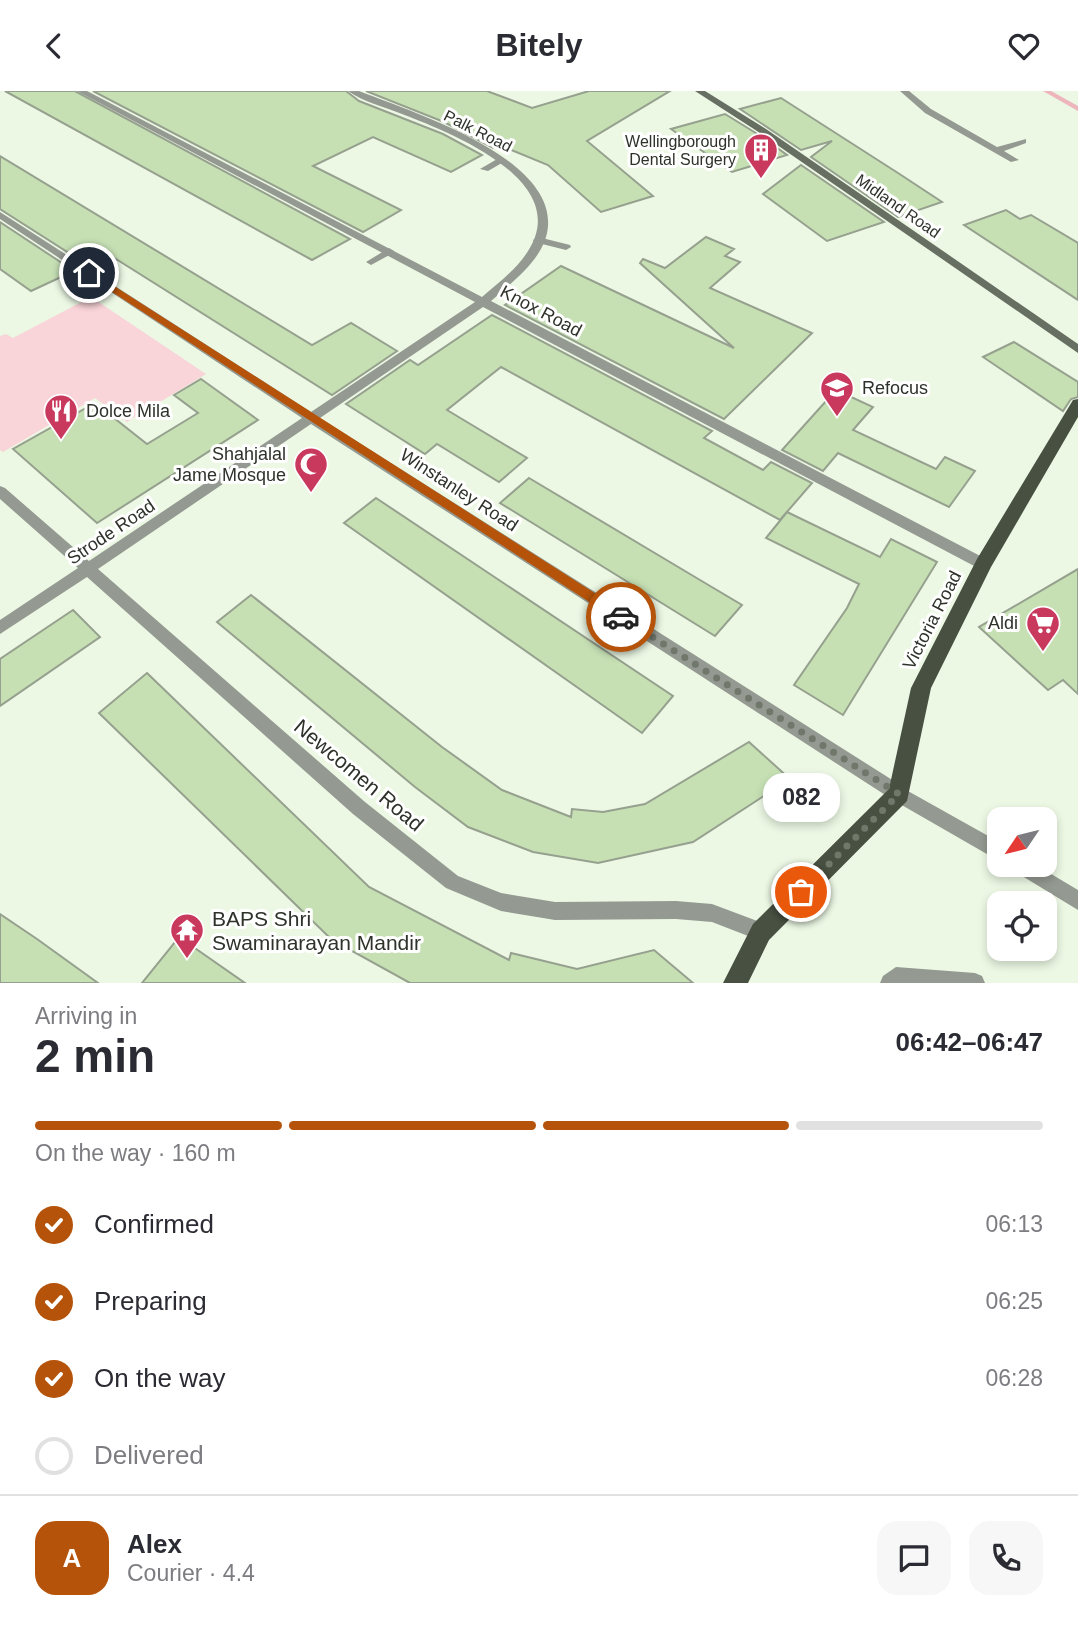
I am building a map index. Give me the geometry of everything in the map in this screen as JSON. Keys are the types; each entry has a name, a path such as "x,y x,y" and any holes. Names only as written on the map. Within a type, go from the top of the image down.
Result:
{"main road":[{"name":"Midland Road","path":"699,91 763,131 1078,349"},
{"name":"Victoria Road","path":"899,794 921,688 983,564 1078,404"},
{"path":"735,983 761,932 899,794"}],"street":[{"name":"Knox Road","path":"81,91 983,564"},
{"name":"Palk Road","path":"352,91 464,139 502,160 530,183 541,204 543,225 538,240 513,276 484,301"},
{"path":"904,91 928,111 1014,160"},
{"path":"997,150 1023,141"},
{"path":"485,169 502,160"},
{"name":"Winstanley Road","path":"0,215 311,418 899,794 987,845"},
{"path":"538,240 566,247"},
{"path":"371,262 389,251"},
{"name":"Strode Road","path":"0,628 484,301"},
{"name":"Newcomen Road","path":"0,491 359,808 452,882 501,902 555,911 676,910 712,913 761,932"},
{"path":"1039,877 1078,901"},
{"path":"890,983 896,977 975,983"}],"shaded area":[{"path":"91,297 206,374 127,422 95,398 3,452 0,450 0,336 6,334 13,338"}],"building":[{"path":"5,91 75,91 350,239 312,260"},
{"path":"93,91 346,91 359,101 443,134 482,155 451,172 373,137 313,166 401,210 363,232"},
{"path":"366,91 487,91 532,108 589,91 670,91 587,141 653,196 601,212 548,165 499,145 493,148 444,122"},
{"path":"781,98 942,202 898,217 811,157 832,141 801,150 740,109"},
{"path":"725,114 787,155 732,172 671,129"},
{"path":"0,156 312,345 351,323 397,351 332,395 108,254 86,264 0,209"},
{"path":"801,165 884,222 827,241 763,194"},
{"path":"1006,210 1020,219 1031,215 1078,243 1078,300 964,225"},
{"path":"0,222 74,271 31,291 0,269"},
{"path":"706,237 734,249 725,256 740,262 710,288 812,333 724,419 505,305 561,266 734,348 640,263 643,259 665,268"},
{"path":"492,315 712,431 704,438 763,470 771,462 812,483 780,520 501,367 447,410 527,458 499,482 437,444 425,454 346,404 410,360 418,365"},
{"path":"1014,342 1078,382 1078,397 1071,399 1063,411 983,357"},
{"path":"201,379 258,420 97,523 13,449 95,403 147,444 198,413 174,395"},
{"path":"836,390 873,407 853,430 936,469 945,457 975,471 949,507 838,453 823,471 782,450"},
{"path":"529,478 742,605 715,636 500,503"},
{"path":"376,498 673,696 642,733 344,523"},
{"path":"787,512 880,557 891,539 937,562 843,715 794,685 847,608 859,584 766,538"},
{"name":"Aldi","path":"1078,569 1078,694 1063,680 1048,690 979,627"},
{"path":"251,595 442,747 502,790 571,817 572,809 603,812 645,804 749,742 790,779 693,842 598,863 533,852 468,827 415,787 217,622"},
{"path":"73,610 100,637 0,706 0,659"},
{"path":"147,673 369,887 509,960 511,953 577,969 654,950 693,983 410,983 332,940 99,713"},
{"path":"0,914 37,939 98,983 0,983"},
{"name":"BAPS Shri Swaminarayan Mandir","path":"179,937 245,983 142,983"}],"waterway":[{"path":"1046,91 1078,109"}],"way so far":[{"path":"621,617 899,794 801,892"}],"place":[{"name":"Wellingborough Dental Surgery","path":"761,180"},
{"name":"Refocus","path":"837,418"},
{"name":"Dolce Mila","path":"61,441"},
{"name":"Shahjalal Jame Mosque","path":"311,494"},
{"name":"Aldi","path":"1043,653"},
{"name":"082","path":"801,892"},
{"name":"BAPS Shri Swaminarayan Mandir","path":"187,960"}],"route":[{"path":"89,273 621,617"}]}
